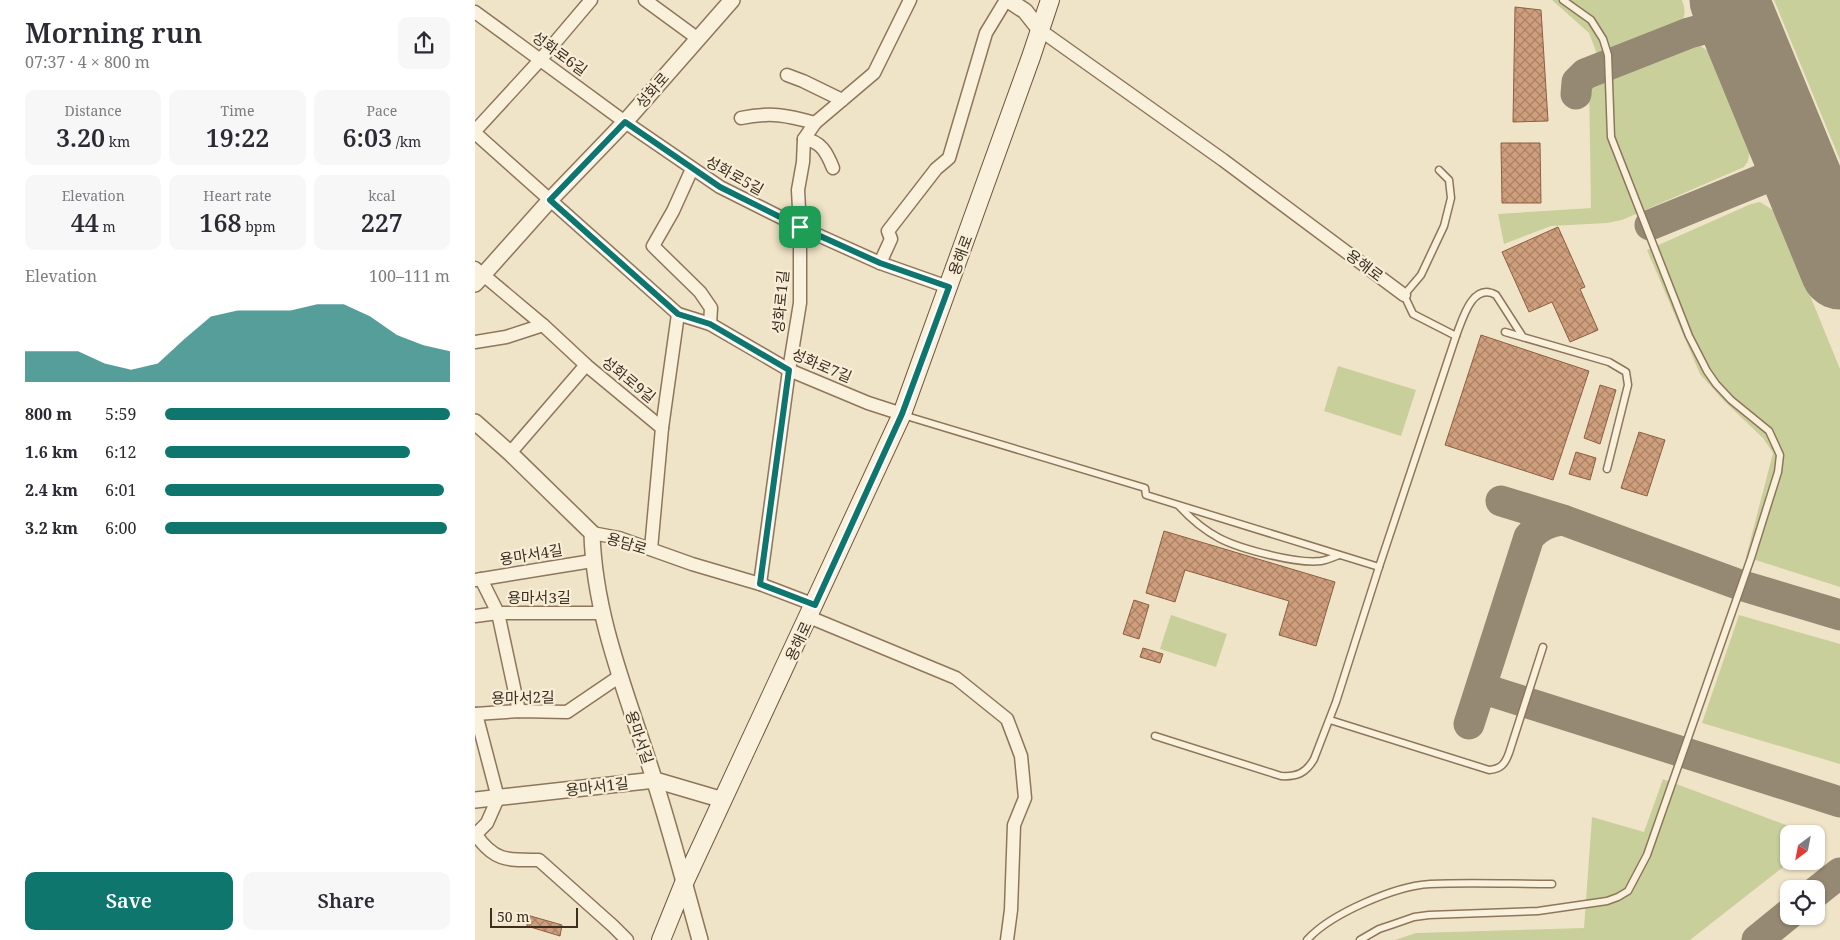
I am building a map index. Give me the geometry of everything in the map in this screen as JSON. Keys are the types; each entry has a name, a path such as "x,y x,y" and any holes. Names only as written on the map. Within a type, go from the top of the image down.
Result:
{"main road":[{"name":"용해로","path":"661,940 684,883 902,414 1041,30 1050,0"}],"street":[{"path":"475,5 480,0"},
{"path":"550,200 475,132 591,0"},
{"path":"645,0 697,38"},
{"name":"성화로","path":"478,276 625,122 731,0"},
{"path":"833,168 827,153 815,141 804,140 815,124 874,73 910,0"},
{"path":"880,263 891,239 888,231 936,169 949,158 986,33 1007,0 1025,11 1041,30"},
{"name":"성화로6길","path":"475,12 625,122"},
{"name":"용해로","path":"1041,30 1231,166 1404,295"},
{"path":"787,75 842,100"},
{"path":"741,118 760,114 784,115 815,124"},
{"name":"성화로5길","path":"625,122 720,187 800,227 880,263 949,287"},
{"name":"성화로1길","path":"760,584 800,303 798,190 803,162 804,140"},
{"path":"692,169 673,211 653,246 700,292 711,308 710,324"},
{"name":"성화로7길","path":"550,200 678,314 710,324 789,370 868,403 902,414"},
{"name":"성화로9길","path":"478,276 543,325 586,365 662,428"},
{"path":"651,550 662,428 678,314"},
{"path":"475,342 506,337 543,325"},
{"path":"510,454 586,365"},
{"name":"용담로","path":"475,422 592,533 619,538 760,584 812,611 956,678 1007,719 1021,756 1025,798 1014,825 1011,910 1007,940"},
{"name":"용마서길","path":"592,533 593,561 603,613 620,676 655,780 700,940"},
{"name":"용마서4길","path":"478,579 593,561"},
{"path":"478,579 498,613 519,711"},
{"name":"용마서3길","path":"475,616 498,613 603,613"},
{"name":"용마서2길","path":"475,714 519,711 567,712 620,676"},
{"path":"475,714 498,798 487,823 475,835 486,849 501,858 539,860 627,940"},
{"name":"용마서1길","path":"475,800 655,780 723,800"}],"lane":[{"path":"1360,940 1379,929 1414,917 1450,913 1538,911 1607,901 1619,897 1628,891 1647,855 1751,558 1778,472 1780,455 1769,431 1724,394 1707,371 1689,336 1611,136 1607,55 1603,39 1591,20 1563,0"},
{"path":"1404,295 1421,275 1444,226 1451,198 1449,180 1439,170"},
{"path":"1155,736 1281,776 1291,777 1299,775 1309,768 1330,720 1456,336 1471,301 1477,295 1484,292 1495,296 1523,337"},
{"name":"용해로","path":"1404,295 1413,314 1456,336"},
{"path":"1505,332 1609,362 1625,372 1628,385 1607,469"},
{"path":"902,414 1145,488 1146,495 1379,567"},
{"path":"1178,505 1202,527 1229,542 1281,557 1303,561 1322,561 1339,555"},
{"path":"1330,720 1489,770 1498,769 1505,764 1543,647"},
{"path":"1307,940 1314,932 1349,910 1394,892 1428,884 1552,884"}],"green space":[{"path":"1552,0 1682,0 1685,13 1681,23 1674,29 1599,59 1589,33"},
{"path":"1774,0 1840,0 1840,160"},
{"path":"1693,41 1708,51 1713,59 1750,150 1748,161 1744,167 1622,220 1607,223 1551,226 1504,244 1498,214 1591,208 1589,82"},
{"path":"1760,202 1776,212 1840,369 1840,587 1746,557 1773,453 1763,438 1723,400 1700,374 1647,250 1751,204"},
{"path":"1338,366 1416,390 1401,436 1324,411"},
{"path":"1171,615 1227,634 1216,667 1160,649"},
{"path":"1739,615 1840,644 1840,764 1702,723"},
{"path":"1663,779 1786,825 1780,825 1780,870 1690,940 1395,940 1416,933 1584,928 1592,817 1644,832"}],"building":[{"path":"1515,7 1541,10 1548,121 1513,122"},
{"path":"1501,143 1540,143 1541,203 1502,203"},
{"path":"1558,227 1585,287 1580,289 1598,330 1570,342 1552,302 1529,312 1502,252"},
{"path":"1481,335 1589,371 1553,480 1445,445"},
{"path":"1600,385 1616,390 1600,444 1584,438"},
{"path":"1639,432 1665,440 1647,496 1621,488"},
{"path":"1576,452 1596,458 1590,480 1569,474"},
{"path":"1164,531 1335,582 1316,646 1279,635 1289,601 1185,570 1175,602 1146,593"},
{"path":"1134,600 1149,605 1139,639 1123,634"},
{"path":"1143,648 1163,654 1160,663 1140,657"},
{"path":"527,915 562,925 560,936 527,926"}],"taxiway":[{"path":"1576,94 1577,82 1585,74 1689,33 1719,25 1734,30 1746,43"},
{"path":"1768,177 1784,156 1787,142"},
{"path":"1650,225 1768,177 1786,180 1810,198"},
{"path":"1501,501 1563,520 1740,585 1840,615"},
{"path":"1469,724 1529,537 1544,525 1563,520"},
{"path":"1481,688 1840,802"},
{"path":"1825,885 1840,873"},
{"path":"1757,940 1780,921"}],"runway":[{"path":"1729,0 1840,270"}],"route":[{"path":"625,122 720,187 800,227 880,263 949,287 902,414 815,605 760,584 769,530 789,370 710,324 678,314 550,200 625,122"}]}
